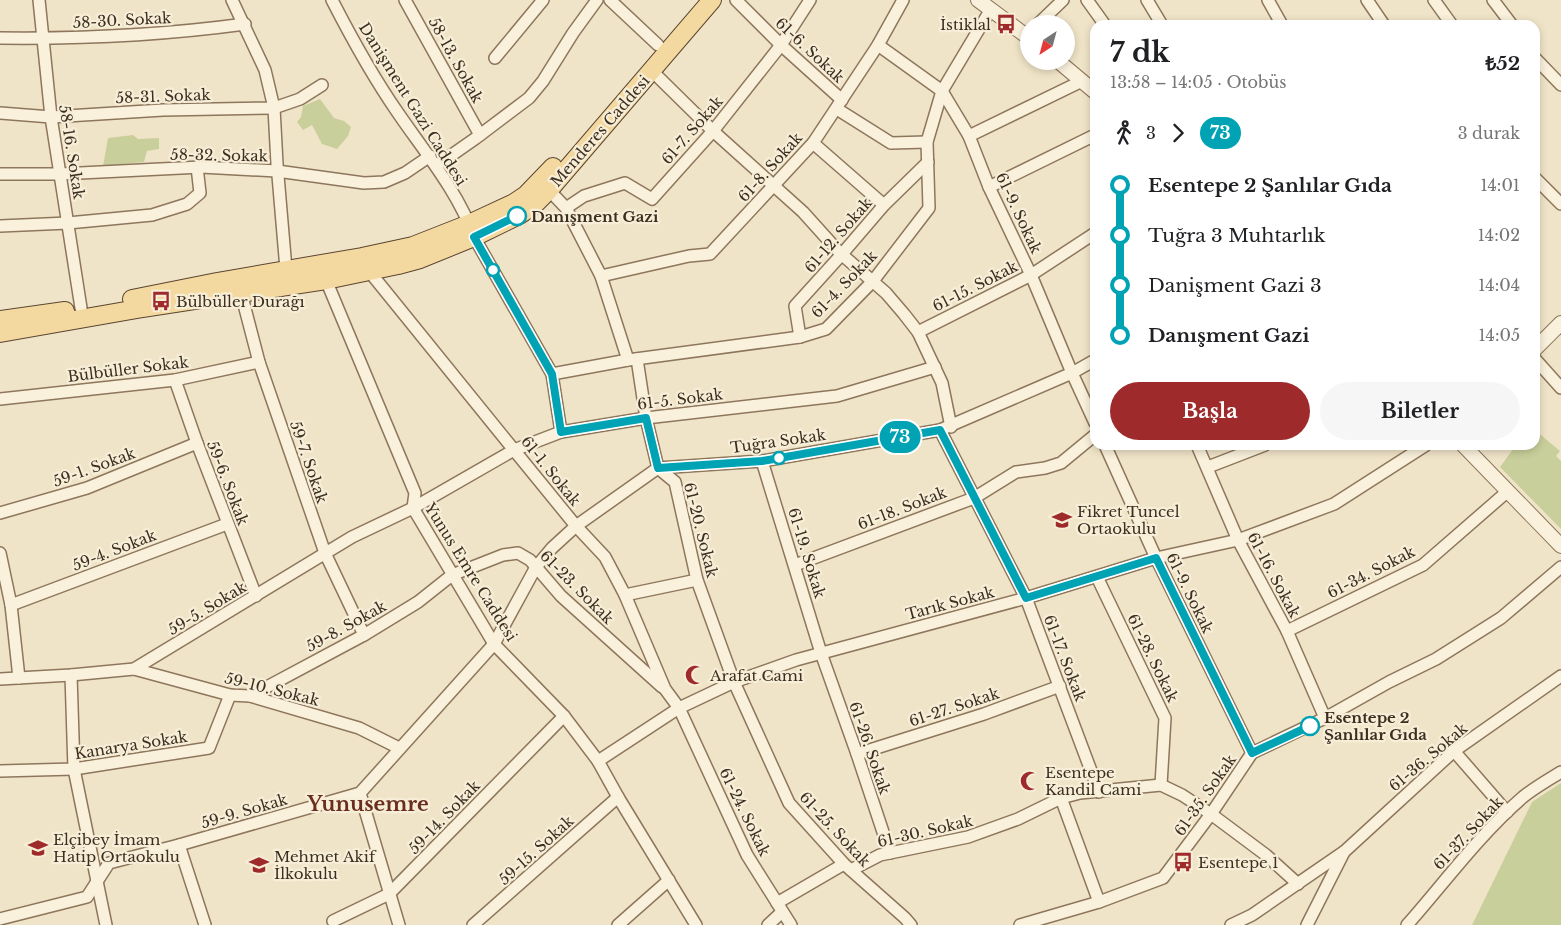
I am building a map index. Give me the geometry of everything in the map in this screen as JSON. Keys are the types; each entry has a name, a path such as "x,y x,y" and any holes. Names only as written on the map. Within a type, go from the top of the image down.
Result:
{"main road":[{"name":"Menderes Caddesi","path":"0,333 326,280 369,272 420,259 472,230 514,203 541,181 697,0"},
{"name":"Menderes Caddesi","path":"0,320 82,308 286,269 362,257 413,246 520,215 533,206 549,190 712,0"}],"street":[{"name":"58-16. Sokak","path":"39,0 51,116 82,308"},
{"path":"232,0 245,24 265,70 274,108 277,171 286,269"},
{"name":"Danişment Gazi Caddesi","path":"332,0 353,40 390,100 433,161 552,374"},
{"name":"58-13. Sokak","path":"405,0 480,135"},
{"path":"495,58 543,0"},
{"name":"58-32. Sokak","path":"0,174 60,174 196,167 277,171 364,183 384,182 433,161 480,135 529,98 543,81 573,33 597,0"},
{"path":"610,0 658,45"},
{"name":"61-6. Sokak","path":"736,0 839,104 891,143 927,142"},
{"name":"61-7. Sokak","path":"566,208 584,196 625,183 652,200 713,131 781,45 810,0"},
{"name":"61-8. Sokak","path":"601,276 688,256 710,254 814,143 878,44 903,0"},
{"path":"978,0 1020,30"},
{"path":"1047,15 1063,0"},
{"path":"1086,0 1101,20"},
{"path":"1147,0 1159,20"},
{"path":"1268,0 1279,20"},
{"path":"1367,0 1381,20"},
{"path":"1434,0 1448,20"},
{"path":"1494,0 1508,20"},
{"name":"61-4. Sokak","path":"552,374 632,360 800,338 826,329 872,281 929,208 927,142 942,91 991,9"},
{"name":"58-30. Sokak","path":"0,38 42,39 186,32 245,24"},
{"name":"61-9. Sokak","path":"878,44 942,91 969,136 989,187 1031,275 1090,412"},
{"path":"1540,63 1561,85"},
{"path":"1069,70 1090,88"},
{"name":"61-17. Sokak","path":"652,71 713,131 803,212 842,254 886,293 918,332 942,383 945,428 974,498 1026,598 1099,792"},
{"path":"969,136 1082,81"},
{"name":"58-31. Sokak","path":"0,114 51,116 163,110 274,108 300,99 322,85"},
{"path":"989,187 1090,137"},
{"path":"814,143 884,205"},
{"name":"61-12. Sokak","path":"800,338 795,306 884,205 928,162"},
{"path":"0,226 68,223 152,215 188,204 200,193 196,167"},
{"path":"1540,183 1561,204"},
{"path":"399,925 360,793 494,644 536,567 552,548 576,526 658,468 632,360 601,276 566,208 549,190"},
{"name":"61-15. Sokak","path":"918,332 1031,275 1090,236"},
{"name":"61-1. Sokak","path":"369,272 576,526 605,557 625,595 665,690 679,708"},
{"name":"Yunus Emre Caddesi","path":"326,280 414,493 413,508 494,644 564,716 598,761 696,925"},
{"name":"59-7. Sokak","path":"241,293 259,362 325,552 364,635"},
{"path":"1540,344 1561,324"},
{"name":"Bülbüller Sokak","path":"0,399 175,380 259,362"},
{"name":"Tuğra Sokak","path":"658,468 762,461 945,428 1072,373 1090,363"},
{"path":"1540,365 1561,388"},
{"name":"61-5. Sokak","path":"413,508 514,450 561,432 646,418 837,396 935,367"},
{"path":"552,374 561,432"},
{"name":"59-6. Sokak","path":"175,380 227,524 256,596"},
{"name":"61-18. Sokak","path":"795,565 974,498 1016,472 1045,468 1061,463 1090,439"},
{"name":"59-1. Sokak","path":"0,513 87,488 197,443"},
{"name":"61-9. Sokak","path":"1107,450 1156,558 1252,753"},
{"name":"61-16. Sokak","path":"1200,450 1238,540 1287,631 1325,718"},
{"path":"1208,467 1252,450"},
{"name":"Tarık Sokak","path":"598,761 679,708 734,682 796,660 1026,598 1156,558 1238,540 1334,504 1418,450"},
{"path":"1468,450 1561,546"},
{"name":"61-19. Sokak","path":"762,461 821,653"},
{"name":"61-20. Sokak","path":"658,468 675,482 697,580 734,682"},
{"name":"61-34. Sokak","path":"1287,631 1423,565 1508,491"},
{"name":"59-5. Sokak","path":"0,679 71,676 134,669 325,552 413,508"},
{"name":"59-4. Sokak","path":"11,605 227,524"},
{"path":"0,553 11,605 19,678"},
{"name":"61-23. Sokak","path":"452,575 503,555 518,553 530,560 562,596 665,690"},
{"name":"61-35. Sokak","path":"1020,925 1099,902 1163,878 1211,814 1252,753 1325,718 1388,682 1436,659 1501,618 1561,568"},
{"name":"59-8. Sokak","path":"250,696 364,635 418,602 452,575"},
{"name":"61-28. Sokak","path":"1098,577 1165,718 1161,785"},
{"path":"625,595 697,580"},
{"name":"61-26. Sokak","path":"821,653 890,853"},
{"name":"59-10. Sokak","path":"134,669 230,695 250,696 358,728 399,748"},
{"path":"71,676 74,769 106,925"},
{"name":"61-36. Sokak","path":"1345,851 1454,752 1561,676"},
{"name":"61-25. Sokak","path":"734,682 789,803 847,867 908,922"},
{"name":"61-27. Sokak","path":"857,754 984,714 1060,686"},
{"name":"Kanarya Sokak","path":"0,770 74,769 209,748 230,695"},
{"name":"61-24. Sokak","path":"679,708 747,855 791,925"},
{"name":"59-14. Sokak","path":"334,921 389,894 564,716"},
{"path":"1454,752 1507,812"},
{"name":"61-37. Sokak","path":"1407,925 1455,867 1507,812 1524,796 1561,772"},
{"path":"1161,785 1182,795 1211,814 1266,855 1298,884"},
{"name":"61-30. Sokak","path":"768,925 780,908 847,867 880,855 968,837 1018,819 1061,798 1080,793 1161,785"},
{"name":"59-9. Sokak","path":"0,919 88,897 109,863 360,793"},
{"name":"59-15. Sokak","path":"473,925 618,797"},
{"path":"1061,798 1099,902"},
{"path":"179,845 205,925"},
{"path":"1231,925 1252,915 1345,851"},
{"path":"1308,925 1345,851"},
{"path":"618,925 669,880"},
{"path":"896,925 908,922"}],"green space":[{"path":"320,99 334,118 344,121 351,127 348,136 337,149 322,144 312,125 303,130 297,122 301,117 303,106"},
{"path":"133,135 138,139 159,138 159,149 147,151 144,162 103,166 108,138"},
{"path":"1540,434 1560,451 1556,456 1561,461 1561,529 1500,467 1512,450 1540,450"},
{"path":"1561,783 1561,925 1472,925 1532,802"}],"bus line":[{"name":"73","path":"517,216 474,237 552,374 561,432 646,418 658,468 762,461 940,430 1026,598 1156,558 1252,753 1310,726"}],"place":[{"name":"İstiklal","path":"1006,24"},
{"name":"Danışment Gazi","path":"517,216"},
{"name":"Bülbüller Durağı","path":"161,301"},
{"name":"Fikret Tuncel Ortaokulu","path":"1062,520"},
{"name":"Arafat Cami","path":"695,675"},
{"name":"Esentepe 2 Şanlılar Gıda","path":"1310,726"},
{"name":"Esentepe Kandil Cami","path":"1030,781"},
{"name":"Elçibey İmam Hatip Ortaokulu","path":"38,848"},
{"name":"Esentepe 1","path":"1183,862"},
{"name":"Mehmet Akif İlkokulu","path":"259,865"}],"district":[{"name":"Yunusemre","path":"368,804"}]}
